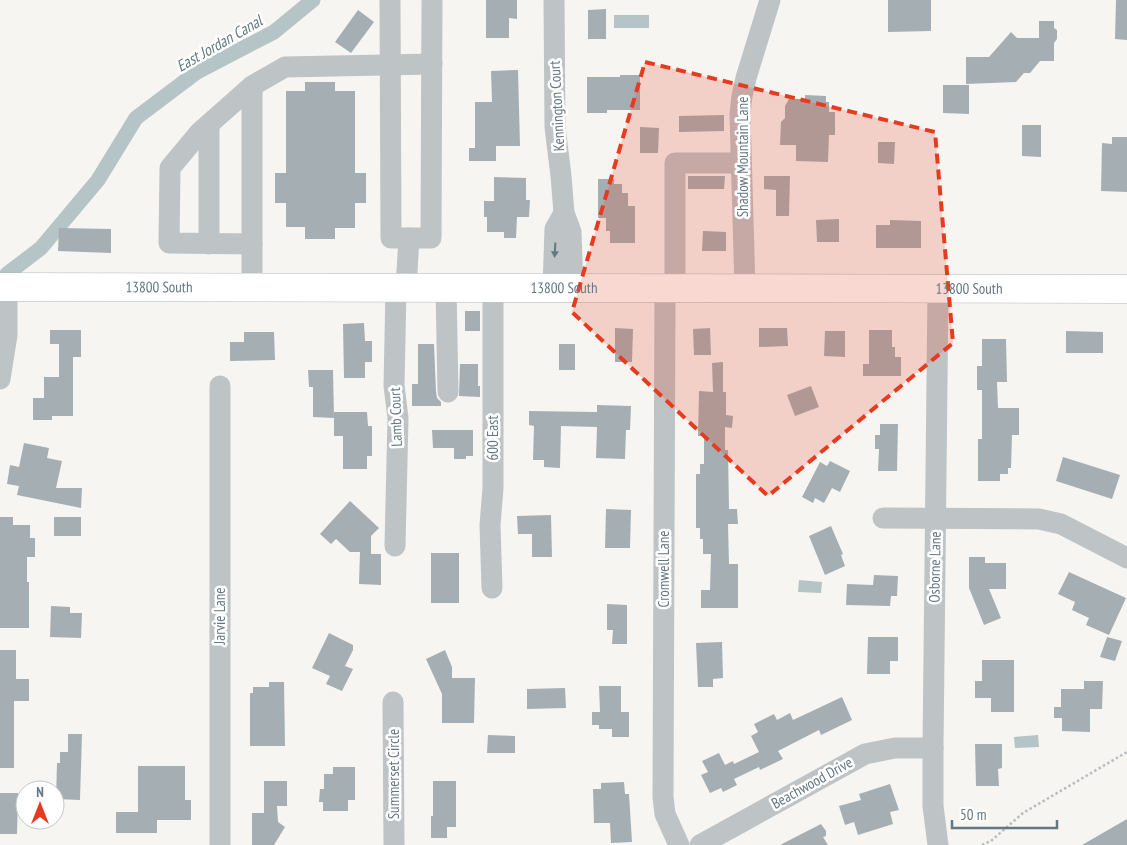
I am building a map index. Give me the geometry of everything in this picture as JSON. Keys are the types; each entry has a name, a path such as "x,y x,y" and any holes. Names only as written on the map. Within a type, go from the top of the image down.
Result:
{"main road":[{"name":"13800 South","path":"4,288 1127,289"}],"street":[{"path":"390,0 391,238 431,238 432,0"},
{"name":"Kennington Court","path":"554,0 555,118 564,213 556,229 563,288"},
{"name":"Shadow Mountain Lane","path":"745,289 741,163 742,96 770,0"},
{"path":"252,244 169,243 170,168 209,124 252,86 286,67 432,64"},
{"path":"252,86 252,288"},
{"path":"209,124 210,244"},
{"name":"Cromwell Lane","path":"679,845 665,814 662,797 670,289 675,163 741,163"},
{"name":"Lamb Court","path":"395,546 398,418 394,386 401,288 409,238"},
{"path":"0,379 7,335 4,288"},
{"path":"446,288 448,392"},
{"name":"600 East","path":"492,588 490,526 493,478 493,288"},
{"name":"Osborne Lane","path":"938,289 933,748 933,806 938,845"},
{"name":"Jarvie Lane","path":"220,386 220,845"},
{"path":"883,518 1028,518 1050,520 1066,526 1127,558"},
{"name":"Summerset Circle","path":"394,702 394,845"},
{"name":"Beachwood Drive","path":"700,845 865,754 894,748 933,748"}],"path":[{"path":"982,845 991,841 1023,814 1127,752"}],"highlighted area":[{"path":"645,62 935,132 953,343 768,496 572,312"}],"shaded area":[{"path":"614,15 649,15 649,28 614,28"},
{"path":"799,580 822,582 821,593 798,592"},
{"path":"1038,735 1039,747 1015,748 1014,737"}],"building":[{"path":"486,0 517,0 517,19 509,18 509,38 486,38"},
{"path":"888,0 931,0 931,31 888,32"},
{"path":"1116,0 1127,0 1127,40 1115,39"},
{"path":"606,9 606,39 588,39 588,10"},
{"path":"358,10 374,22 351,53 335,42"},
{"path":"1039,21 1054,21 1057,39 1054,43 1054,61 1040,61 1030,73 1024,73 1016,82 966,84 966,57 989,57 1011,32 1017,38 1039,38"},
{"path":"518,70 520,146 496,146 496,161 469,161 469,148 475,148 475,102 492,102 491,71"},
{"path":"620,75 640,75 640,110 607,110 607,113 587,113 587,77 620,77"},
{"path":"305,82 335,82 335,91 355,91 355,173 366,173 366,203 355,203 355,228 335,228 335,239 305,239 305,227 286,227 286,203 275,203 275,173 286,173 286,91 305,91"},
{"path":"943,85 969,85 969,114 943,113"},
{"path":"805,95 826,96 826,102 829,102 829,112 835,112 835,135 829,135 828,162 796,161 796,145 780,145 781,122 785,118 785,106 789,99 805,99"},
{"path":"724,115 724,131 679,132 679,116"},
{"path":"1022,125 1041,125 1041,157 1022,156"},
{"path":"640,127 659,128 658,153 640,153"},
{"path":"1112,137 1127,137 1127,192 1101,191 1102,143 1112,144"},
{"path":"878,142 895,142 894,164 878,163"},
{"path":"688,176 725,176 724,189 688,189"},
{"path":"764,176 790,176 789,216 776,216 776,190 764,189"},
{"path":"494,177 526,178 526,200 530,200 529,217 517,217 516,238 504,238 504,232 487,232 487,217 484,217 484,201 494,201"},
{"path":"598,179 614,179 614,184 622,184 622,193 628,193 628,206 635,206 635,243 610,243 610,231 606,231 606,218 598,218"},
{"path":"839,219 839,242 817,242 816,220"},
{"path":"890,220 921,221 921,248 876,248 876,225 890,225"},
{"path":"59,228 111,229 111,253 58,251"},
{"path":"703,231 726,232 726,251 702,251"},
{"path":"465,311 480,311 480,331 465,331"},
{"path":"364,323 365,341 372,341 372,362 365,362 365,378 344,378 343,324"},
{"path":"615,328 633,329 632,362 615,362"},
{"path":"710,328 711,355 694,355 693,329"},
{"path":"759,328 787,328 788,346 759,347"},
{"path":"50,330 81,330 81,357 73,357 73,416 52,416 52,420 33,420 33,398 44,398 44,377 59,377 59,344 50,344"},
{"path":"869,330 892,330 892,347 895,347 895,357 901,357 901,376 863,376 863,364 869,364"},
{"path":"825,331 845,331 845,357 824,356"},
{"path":"1066,331 1103,332 1103,353 1066,353"},
{"path":"244,332 274,332 275,360 230,361 230,342 244,342"},
{"path":"982,339 1006,339 1007,382 997,382 998,408 1019,408 1019,435 1012,435 1011,468 1008,468 1008,474 1000,474 1000,481 978,481 978,439 982,439 982,390 977,390 977,366 982,366"},
{"path":"418,344 434,344 436,392 441,406 412,406 412,384 418,384"},
{"path":"559,344 575,344 575,370 559,370"},
{"path":"723,362 723,392 726,392 726,415 733,416 732,428 725,427 725,450 728,450 729,509 737,509 738,524 728,524 729,564 738,564 738,608 701,608 701,590 710,590 711,554 703,554 703,539 700,539 700,528 696,528 696,474 700,474 700,464 704,464 704,436 698,436 699,391 713,392 712,363"},
{"path":"460,364 478,364 480,397 459,396"},
{"path":"308,370 333,370 334,418 313,417 313,387 309,387"},
{"path":"811,386 819,407 795,416 787,395"},
{"path":"597,405 631,406 630,430 626,430 625,459 596,458 597,427 561,426 560,468 544,467 544,460 533,460 534,426 529,425 529,411 597,412"},
{"path":"334,412 367,412 368,426 372,426 372,456 367,456 367,469 343,469 343,436 334,436"},
{"path":"880,424 898,424 897,471 878,471 879,449 875,449 875,435 880,435"},
{"path":"432,430 473,430 473,456 466,456 466,459 454,459 454,448 433,448"},
{"path":"24,443 49,448 47,458 62,461 56,488 82,488 81,508 17,495 19,486 7,484 10,465 19,467"},
{"path":"1063,457 1120,475 1112,499 1056,481"},
{"path":"830,461 850,471 840,492 832,488 824,503 815,498 813,503 802,497 820,462 827,466"},
{"path":"350,501 379,528 371,536 371,554 381,554 381,585 359,584 360,552 350,552 336,539 331,544 320,534"},
{"path":"606,509 631,510 630,548 605,548"},
{"path":"551,515 552,557 532,557 532,534 518,534 517,516"},
{"path":"0,517 13,517 13,525 30,525 30,538 35,538 35,557 27,557 29,628 0,628"},
{"path":"54,517 81,517 81,536 54,536"},
{"path":"831,526 843,554 841,555 845,566 825,575 809,536"},
{"path":"431,553 459,553 459,603 431,603"},
{"path":"969,557 985,557 985,563 1006,563 1006,589 989,589 1001,618 984,625 969,588"},
{"path":"1069,572 1126,598 1109,635 1086,625 1089,618 1072,610 1075,602 1058,594"},
{"path":"874,575 898,576 897,596 891,596 890,606 846,605 847,584 873,585"},
{"path":"607,604 627,605 627,644 612,644 613,630 607,630"},
{"path":"51,606 70,607 70,613 82,613 81,638 50,637"},
{"path":"329,633 353,645 353,650 345,666 353,669 342,691 326,684 330,676 312,668"},
{"path":"868,637 898,637 898,661 890,661 890,674 867,674"},
{"path":"1107,637 1122,641 1115,661 1100,657"},
{"path":"722,642 723,678 713,679 713,687 698,687 696,643"},
{"path":"0,650 16,650 16,679 29,679 29,701 14,701 14,768 0,768"},
{"path":"445,650 452,667 452,678 475,678 474,723 442,723 442,694 426,659"},
{"path":"982,660 1014,660 1014,712 991,712 991,698 975,698 975,681 982,681"},
{"path":"1084,681 1103,681 1102,709 1090,709 1090,732 1062,731 1062,718 1054,718 1054,707 1061,707 1061,689 1084,689"},
{"path":"269,682 284,682 285,746 250,746 250,693 253,693 253,687 269,687"},
{"path":"599,686 621,686 621,712 629,712 629,737 612,737 612,729 599,729 599,725 592,725 592,712 600,712"},
{"path":"565,688 566,708 527,709 527,689"},
{"path":"842,697 852,720 821,735 819,730 778,751 783,759 760,770 759,767 734,779 737,785 723,792 721,788 710,793 701,775 708,772 702,761 719,753 725,765 733,761 734,764 759,752 751,736 758,732 754,724 774,714 777,720 790,713 793,720"},
{"path":"68,734 82,734 80,800 65,799 65,780 57,780 57,763 60,763 60,752 68,752"},
{"path":"488,735 515,736 515,753 487,753"},
{"path":"975,744 1002,744 1002,768 998,769 999,786 976,786"},
{"path":"138,766 185,766 185,800 191,800 191,820 157,820 157,833 116,833 116,812 138,812"},
{"path":"333,767 355,767 355,800 348,800 348,811 323,811 323,802 319,802 320,789 324,789 324,774 333,774"},
{"path":"264,781 287,781 287,806 277,806 278,822 285,827 274,845 252,845 252,813 264,813"},
{"path":"433,781 456,781 456,827 447,827 447,838 431,838"},
{"path":"624,782 625,794 629,794 632,842 611,843 610,823 594,823 593,789 601,789 601,783"},
{"path":"890,784 899,810 890,812 893,824 858,835 854,822 845,825 839,806 861,800 859,794"},
{"path":"0,793 15,793 15,830 17,830 17,834 0,834"},
{"path":"1127,819 1127,845 1082,845"},
{"path":"821,824 826,831 826,836 823,837 828,845 780,845"}],"waterway":[{"name":"East Jordan Canal","path":"7,274 41,248 98,180 136,118 197,72 274,32 313,0"}]}
